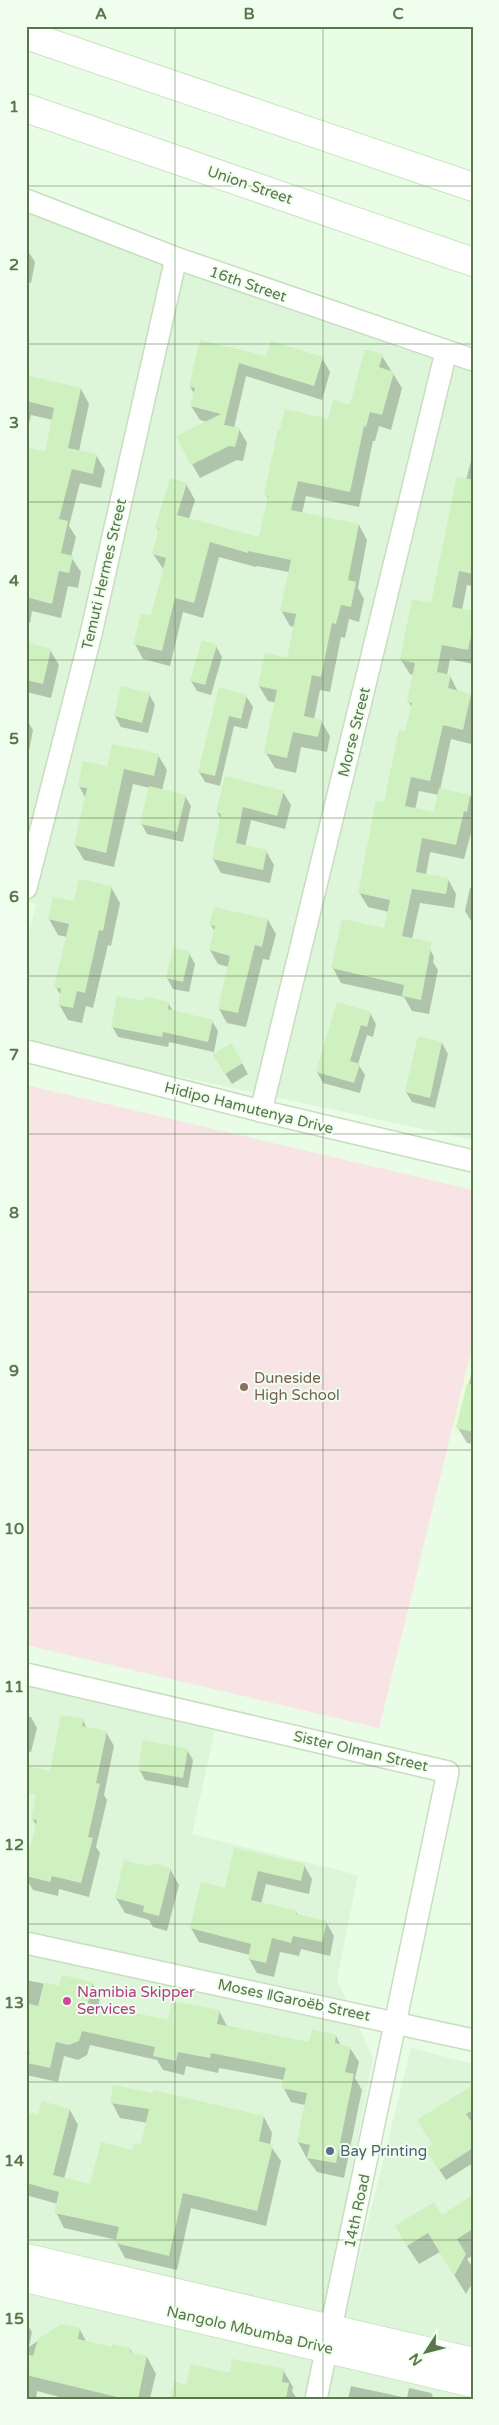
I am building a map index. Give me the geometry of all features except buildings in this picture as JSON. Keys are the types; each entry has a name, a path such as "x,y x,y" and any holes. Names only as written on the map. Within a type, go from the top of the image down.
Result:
{"main road":[{"path":"26,35 473,187"},
{"name":"Union Street","path":"26,108 473,262"},
{"name":"Nangolo Mbumba Drive","path":"26,2258 330,2339 473,2382"},
{"name":"Nangolo Mbumba Drive","path":"26,2278 330,2339 473,2362"}],"street":[{"name":"16th Street","path":"26,200 176,258 473,360"},
{"name":"Temuti Hermes Street","path":"26,888 91,634 176,258"},
{"name":"Morse Street","path":"261,1112 446,352"},
{"name":"Hidipo Hamutenya Drive","path":"26,1051 261,1112 473,1161"},
{"name":"Sister Olman Street","path":"26,1674 448,1772 396,2022"},
{"name":"Moses ǁGaroëb Street","path":"26,1943 473,2040"},
{"name":"14th Road","path":"316,2399 396,2022"}],"shaded area":[{"path":"26,200 473,360 473,1140 26,1043 26,946 36,904 26,901"},
{"name":"Duneside High School","path":"26,1085 473,1190 473,1343 379,1728 26,1645"},
{"path":"473,1343 473,1437 450,1431"},
{"path":"26,1681 216,1725 192,1834 358,1875 337,1980 373,2058 324,2316 26,2248"},
{"path":"411,2048 473,2064 473,2356 343,2323"},
{"path":"26,2289 473,2390 473,2399 26,2399"}],"place":[{"name":"Duneside High School","path":"244,1387"},
{"name":"Namibia Skipper Services","path":"67,2001"},
{"name":"Bay Printing","path":"330,2151"}]}
